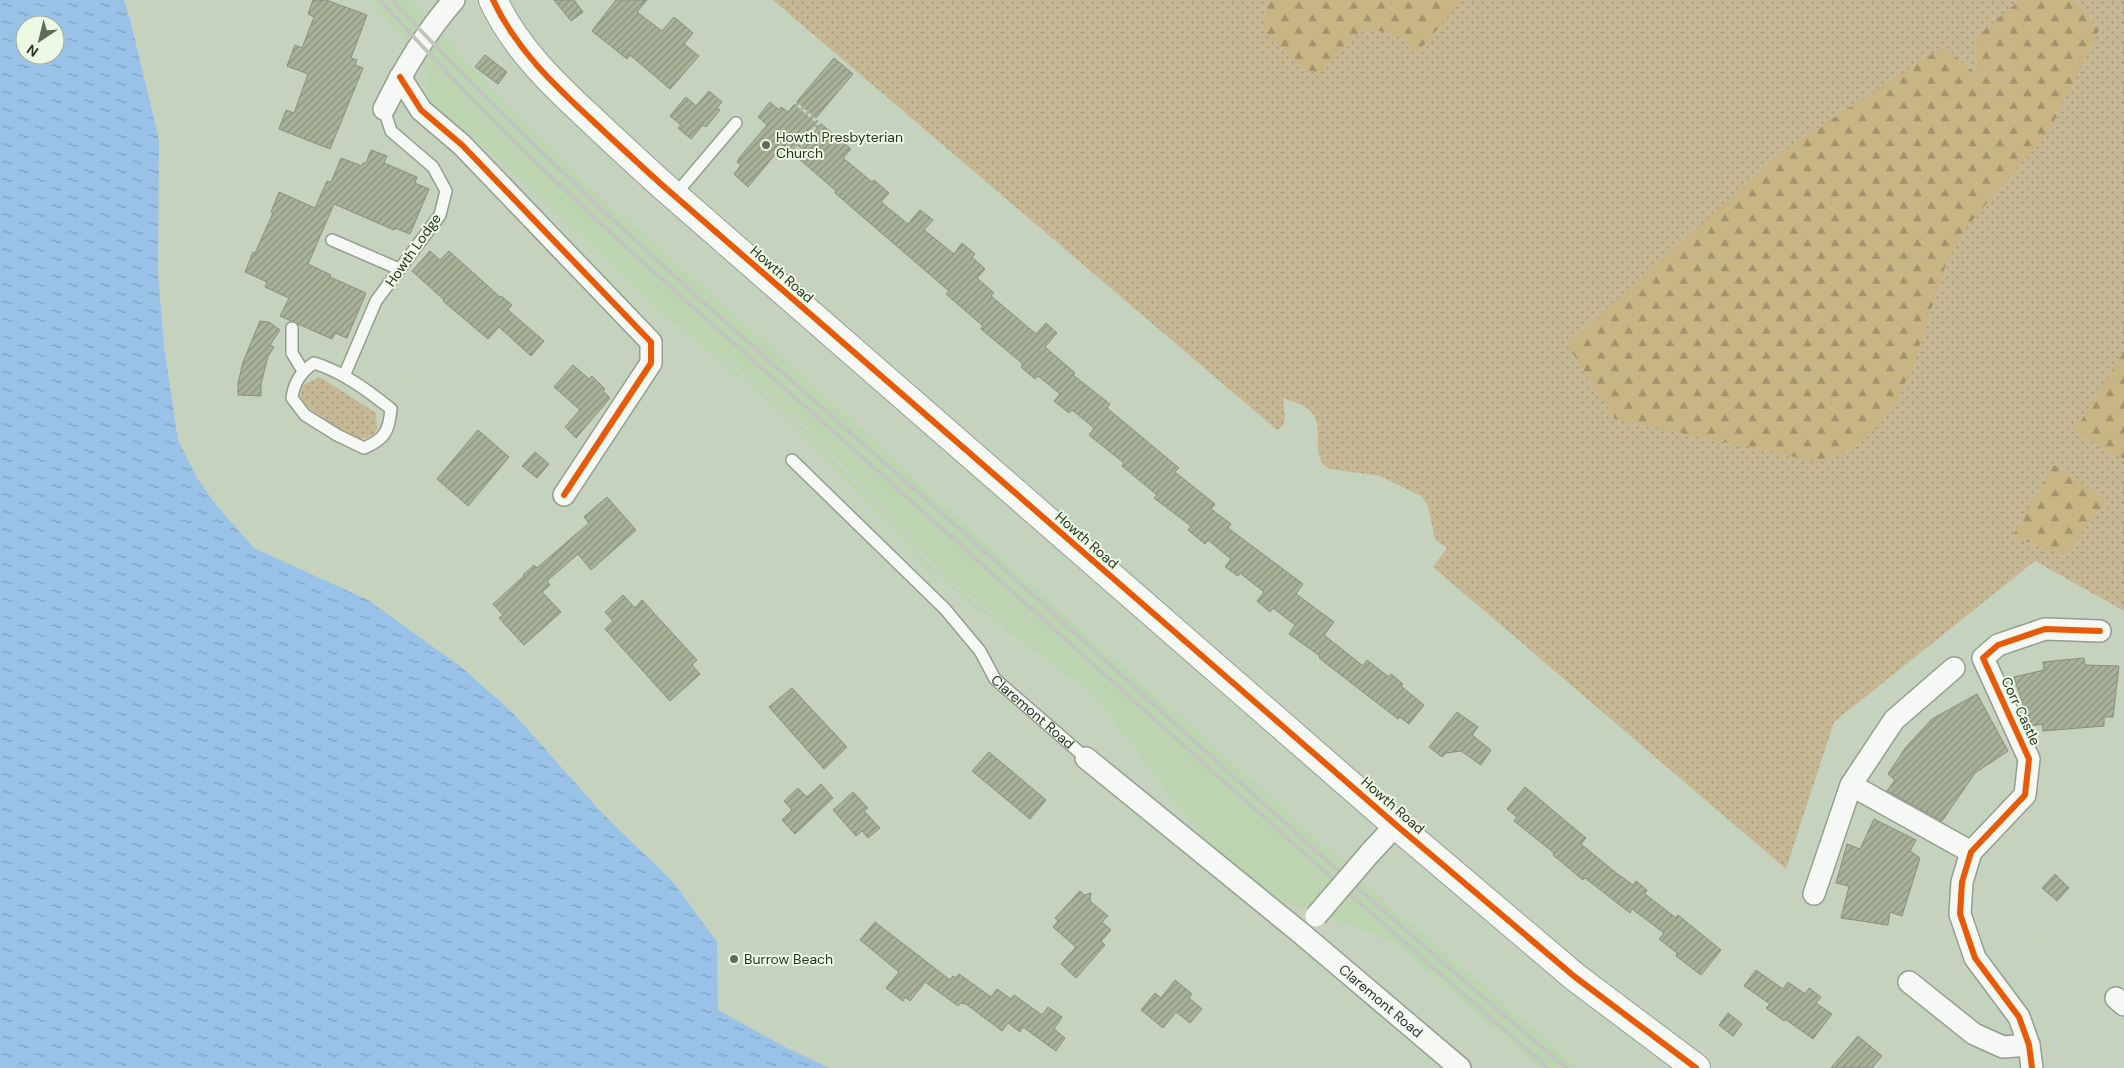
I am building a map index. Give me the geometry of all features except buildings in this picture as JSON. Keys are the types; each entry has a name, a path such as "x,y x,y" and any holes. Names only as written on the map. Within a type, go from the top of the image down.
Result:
{"main road":[{"name":"Howth Road","path":"493,0 500,16 519,44 546,78 674,196 1396,825 1575,977 1696,1068"}],"street":[{"path":"384,109 400,77 438,19 454,0"},
{"path":"400,77 422,110 462,145 651,342 652,363 564,495"},
{"name":"Corr Castle","path":"2032,1068 2029,1045 2019,1017 1975,958 1960,914 1962,882 1971,852 2025,795 2029,759 1983,658 1998,645 2045,629 2100,631"},
{"path":"1814,894 1851,785 1894,720 1954,668"},
{"name":"Claremont Road","path":"1086,758 1302,934 1460,1068"},
{"path":"1851,785 1971,852"},
{"path":"1302,934 1396,825"},
{"path":"1909,982 1974,1034 2003,1047 2029,1045"}],"lane":[{"name":"Howth Lodge","path":"344,376 376,301 440,215 446,191 433,167 391,131 384,109"},
{"path":"674,196 736,123"},
{"path":"332,240 399,269"},
{"path":"292,328 292,352 303,371"},
{"path":"314,363 331,368 344,376 391,409 390,426 380,441 364,448 337,435 305,415 292,398 294,386 303,371 314,363"},
{"name":"Claremont Road","path":"792,460 945,609 980,651 995,678 1086,758"}],"path":[{"path":"733,223 819,123 794,102"},
{"path":"652,363 694,350 726,360 809,432 952,584 1000,620 1011,658 1007,690"},
{"path":"310,517 315,510 328,456"},
{"path":"2043,767 2048,771 2058,794 2059,812 2056,844"},
{"path":"2056,844 2079,855 2090,867 2097,882 2097,896 2090,914 2080,926 2062,934 2043,932 2028,926 2022,917 2016,921 1998,896 2011,886 2014,873 2023,861 2056,844"},
{"path":"2028,926 2024,940 2025,963 2045,1001 2053,1022 2060,1068"}],"shaded area":[{"path":"370,0 412,0 494,92 582,180 772,348 1087,635 1243,772 1395,910 1579,1068 1539,1068 1395,943 1311,910 1271,900 1214,853 1092,693 967,602 922,562 790,421 657,308 504,163 430,105 424,72 428,65"},
{"path":"773,0 2124,0 2124,611 2035,561 1834,722 1786,869 1433,567 1447,548 1435,540 1428,506 1421,496 1380,476 1330,469 1323,464 1318,451 1315,419 1308,409 1301,405 1283,398 1285,416 1283,426 1277,430"},
{"path":"320,377 376,413 377,429 373,435 360,440 318,415 304,402 301,396 303,385"}],"green space":[{"path":"1269,0 1462,0 1418,52 1398,35 1370,29 1353,36 1318,75 1299,65 1262,29"},
{"path":"2020,0 2072,0 2099,30 2049,131 1965,229 1947,261 1913,365 1897,401 1873,432 1849,450 1818,462 1615,419 1567,344 1784,150 1943,47 1977,74 1976,37"},
{"path":"2124,351 2124,459 2074,432"},
{"path":"2054,465 2107,500 2065,554 2012,537"}],"water":[{"path":"0,0 124,0 159,140 158,272 164,347 178,440 197,478 216,505 254,548 368,600 461,667 513,713 602,813 674,883 717,942 718,1010 785,1047 830,1068 0,1068"}],"railway":[{"path":"380,0 507,134 637,257 1304,853 1548,1068"},
{"path":"392,0 459,71 529,140 671,273 964,533 1338,870 1567,1068"}],"cycle path":[{"path":"493,0 513,35 550,80 661,184 1396,825 1575,977 1696,1068"},
{"path":"400,77 421,110 462,145 651,342 651,363 564,495"},
{"path":"2032,1068 2029,1045 2019,1017 1975,958 1960,914 1962,882 1971,852 2025,795 2029,759 1983,658 1998,645 2045,629 2100,631"}],"place":[{"name":"Howth Presbyterian Church","path":"766,145"},
{"name":"Burrow Beach","path":"734,959"}]}
